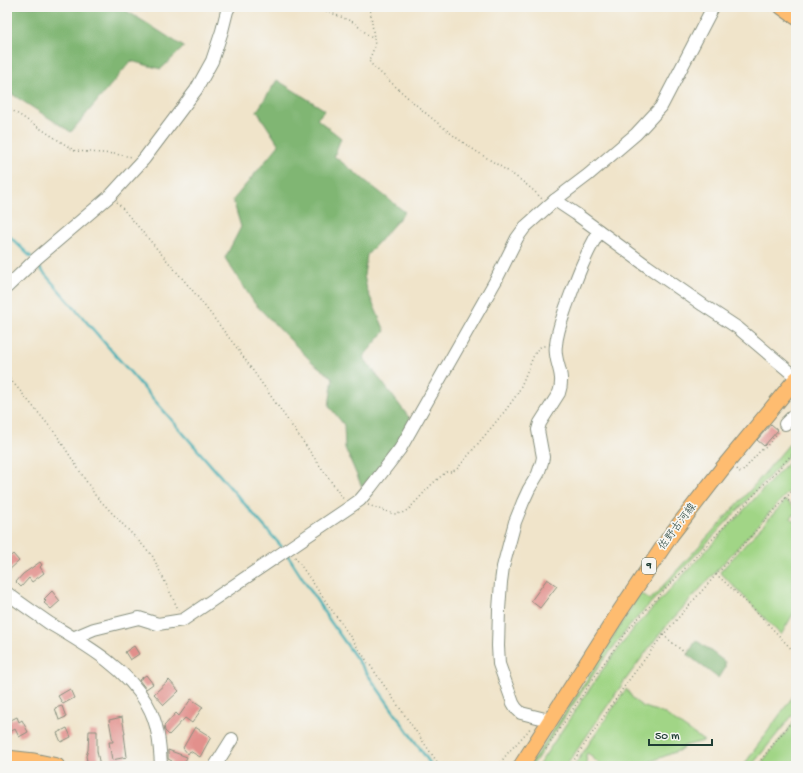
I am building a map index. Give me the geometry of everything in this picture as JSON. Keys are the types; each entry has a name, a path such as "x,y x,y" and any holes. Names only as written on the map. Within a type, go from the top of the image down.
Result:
{"main road":[{"path":"782,7 796,17"},
{"name":"佐野古河線","path":"521,766 670,535 796,378"},
{"path":"7,758 34,761 57,766"}],"street":[{"path":"7,286 37,258 111,195 144,159 196,90 212,61 229,7"},
{"path":"75,637 94,629 140,618 158,624 183,620 360,500 400,448 496,280 517,238 525,227 552,203 588,175 636,134 661,107 713,7"},
{"path":"552,203 576,214 696,301 738,328 796,378"},
{"path":"550,722 545,719 521,713 511,699 499,664 499,598 504,567 515,522 542,462 543,457 538,430 540,423 560,388 561,373 555,354 557,334 573,286 583,262 599,231"},
{"path":"785,424 796,413"},
{"path":"7,593 50,623 75,637 105,659 131,682 148,704 156,727 161,766"},
{"path":"215,766 232,739"}],"path":[{"path":"299,7 309,11 324,10 352,22 374,40"},
{"path":"370,7 375,46 369,60 370,63 454,136 526,183 552,203"},
{"path":"7,107 75,151 115,154 144,159"},
{"path":"111,195 208,310 237,348 350,507"},
{"path":"360,500 369,506 394,514 402,513 409,508 446,472 451,472 457,469 505,411 518,393 537,350 544,346 555,347"},
{"path":"7,376 56,434 95,495 152,555 183,620"},
{"path":"734,467 739,472 742,472 785,424"},
{"path":"544,753 602,666 631,626 796,451 796,443"},
{"path":"570,766 626,684 662,635 796,487"},
{"path":"785,498 796,508"},
{"path":"796,514 793,518 796,521"},
{"path":"289,548 440,766"},
{"path":"716,574 755,610 796,654"},
{"path":"662,635 685,653"},
{"path":"756,766 796,716"},
{"path":"498,766 532,726 535,717"}],"green space":[{"path":"7,7 120,7 184,47 161,69 131,61 71,132 7,91"},
{"path":"277,80 325,110 317,119 341,138 334,156 405,212 367,255 364,275 367,290 385,331 363,357 414,424 362,487 345,448 344,425 329,406 333,378 312,362 255,304 225,258 241,227 233,200 279,145 257,111"},
{"path":"796,436 793,451 632,623 599,666 532,766 529,766 584,684 640,593 650,600 752,488"},
{"path":"796,454 796,484 660,633 621,686 566,766 538,766 603,669 635,627"},
{"path":"786,500 796,510 791,518 796,524 796,586 791,589 796,594 796,609 781,635 720,572"},
{"path":"696,640 725,662 725,667 718,678 688,655"},
{"path":"626,689 635,701 642,706 665,714 704,741 684,746 683,749 639,766 601,766 587,753 587,766 574,766"},
{"path":"796,692 796,711 751,766 743,766"},
{"path":"796,720 796,766 761,766 762,762"}],"building":[{"path":"771,424 778,430 764,446 757,440"},
{"path":"13,554 19,561 7,572 7,559"},
{"path":"40,562 42,565 40,567 44,573 32,582 29,578 21,587 16,582 23,574"},
{"path":"547,579 557,586 540,608 531,601"},
{"path":"52,591 60,601 51,609 44,603 46,601 44,599"},
{"path":"134,646 139,654 130,660 125,652"},
{"path":"146,675 153,684 146,689 139,680"},
{"path":"169,680 179,691 164,705 154,694"},
{"path":"70,689 74,698 63,704 58,696"},
{"path":"191,699 203,707 192,723 185,718 169,735 165,731 164,726 176,713 179,716"},
{"path":"62,706 66,717 59,720 55,708"},
{"path":"17,717 19,722 22,720 28,732 19,737 15,729 7,734 7,723"},
{"path":"122,717 127,757 112,760 109,742 113,742 109,720"},
{"path":"195,727 211,737 200,757 190,751 188,754 183,748"},
{"path":"67,728 71,737 61,742 57,733"},
{"path":"89,731 97,731 97,751 100,766 88,766 86,756 88,750"},
{"path":"168,750 187,757 183,766 170,766 172,761 168,759"}],"waterway":[{"path":"7,234 31,257"},
{"path":"37,265 282,547"},
{"path":"287,554 328,618 432,766"}]}
